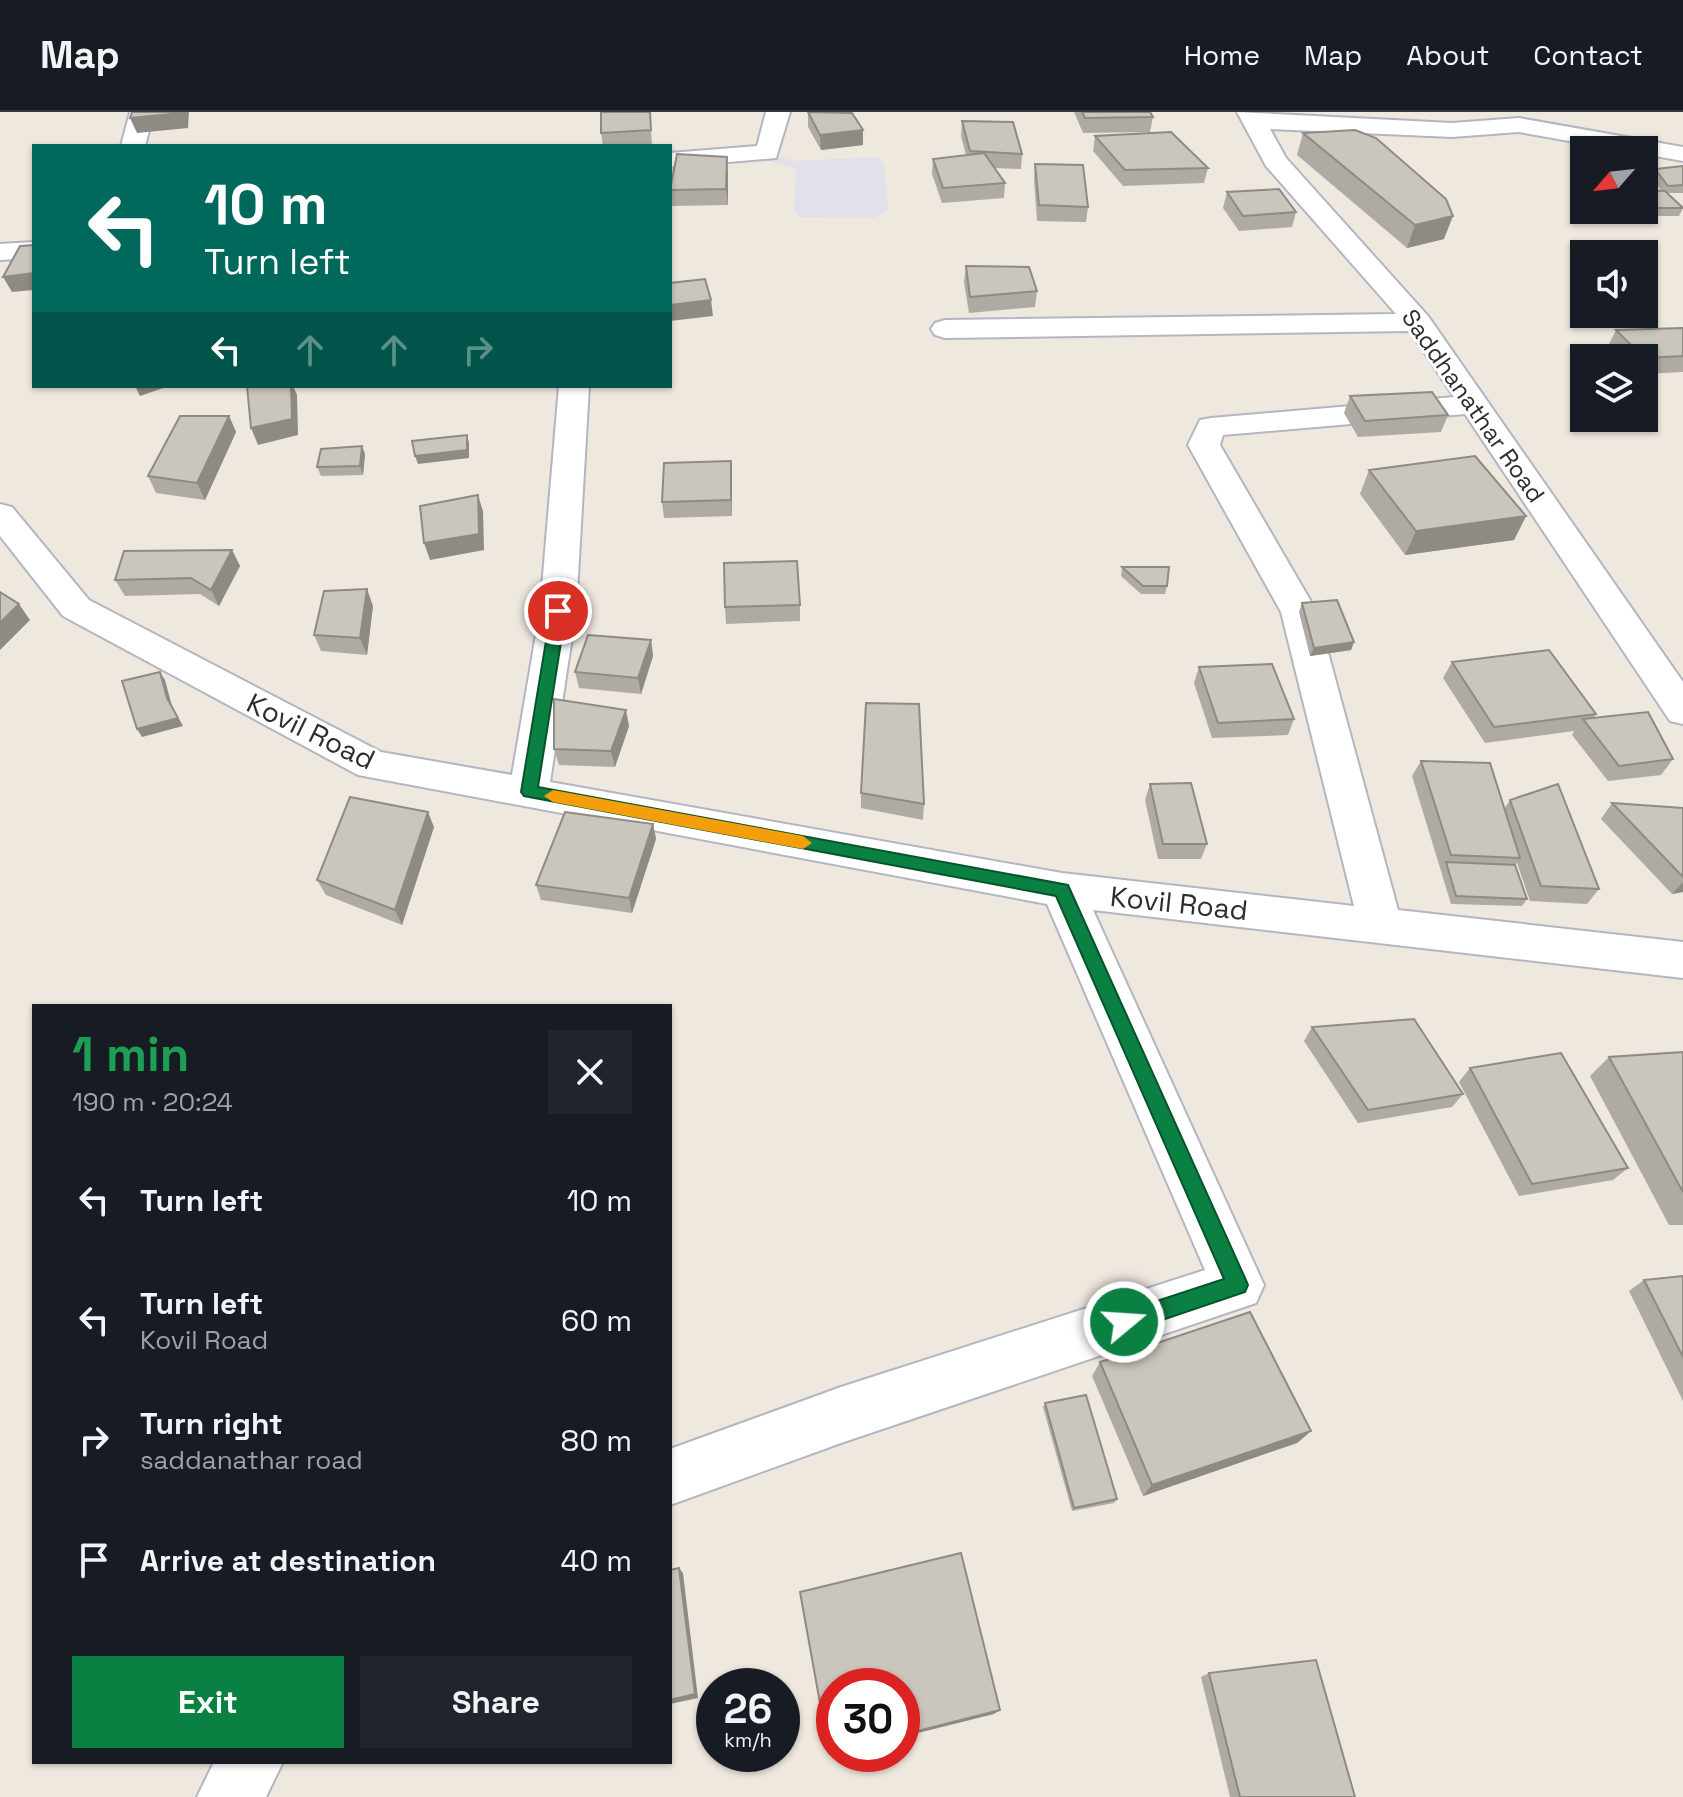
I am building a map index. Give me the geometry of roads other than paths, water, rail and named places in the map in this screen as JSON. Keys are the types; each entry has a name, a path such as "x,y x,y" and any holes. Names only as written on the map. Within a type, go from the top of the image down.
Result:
{"street":[{"path":"134,144 142,112"},
{"path":"672,160 767,153 778,112"},
{"path":"1251,116 1452,130 1519,125 1683,154"},
{"name":"Saddhanathar Road","path":"1251,116 1275,161 1418,322 1683,711"},
{"path":"0,252 32,250"},
{"path":"945,329 1418,322"},
{"path":"529,792 558,611 574,388"},
{"path":"1380,922 1299,612 1204,445 1211,427 1473,404"},
{"name":"Kovil Road","path":"0,514 76,608 372,765 1062,890 1683,959"},
{"path":"672,1476 841,1415 1238,1285 1062,890 1380,922 1683,959"},
{"path":"229,1797 250,1764"}]}
